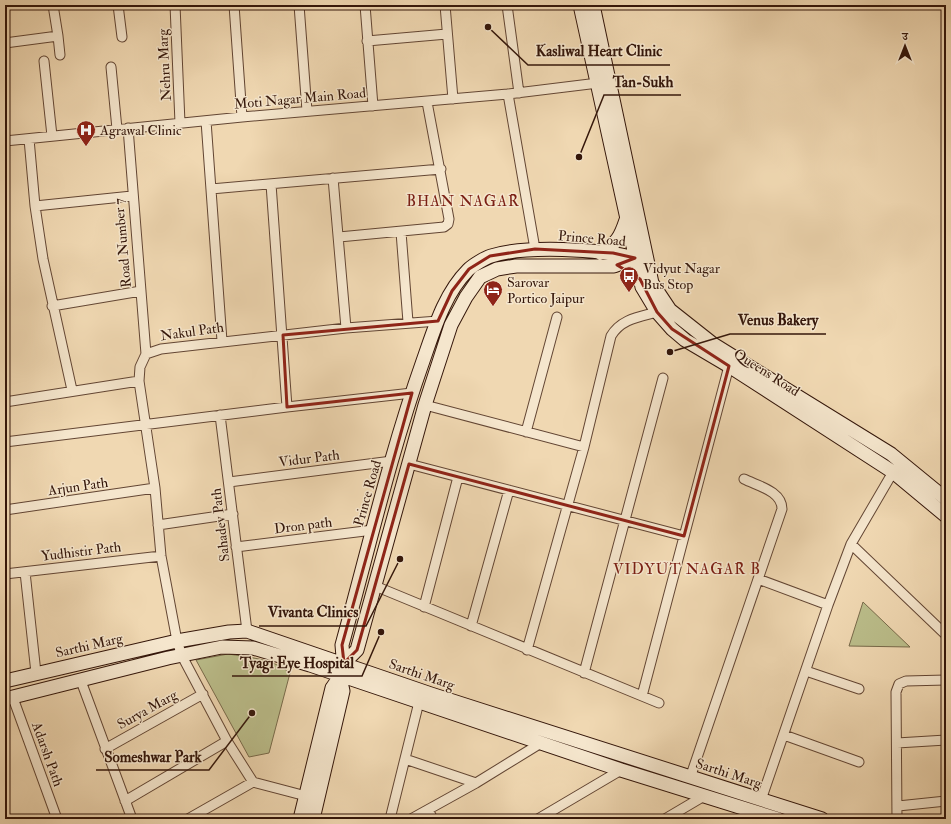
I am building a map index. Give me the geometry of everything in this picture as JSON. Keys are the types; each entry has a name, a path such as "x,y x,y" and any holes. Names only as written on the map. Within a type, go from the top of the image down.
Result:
{"street":[{"path":"53,5 60,55"},
{"path":"118,5 122,37"},
{"name":"Nehru Marg","path":"175,5 180,123"},
{"path":"234,5 242,117"},
{"path":"299,5 308,111"},
{"path":"365,5 373,106"},
{"path":"445,5 453,100"},
{"path":"507,5 519,93"},
{"name":"Queens Road","path":"580,5 598,83 626,219 652,283 670,310 713,344 892,454 946,499"},
{"name":"Queens Road","path":"593,5 641,257 640,279 642,287 657,312 672,329 685,340 729,366 893,472 946,516"},
{"path":"367,41 447,34"},
{"path":"5,43 58,36"},
{"path":"44,61 52,136"},
{"path":"111,67 117,129"},
{"name":"Moti Nagar Main Road","path":"5,141 242,117 453,100 598,83"},
{"path":"508,94 535,249"},
{"path":"339,237 444,228 448,224 449,219 441,169 427,102"},
{"path":"206,121 222,341"},
{"name":"Road Number 7","path":"128,128 132,196 146,354"},
{"path":"29,139 35,206 52,306 72,390"},
{"path":"211,189 441,169"},
{"path":"333,178 346,328"},
{"path":"271,184 287,407"},
{"path":"35,206 132,196"},
{"path":"600,253 612,246 620,237 626,219"},
{"path":"401,232 408,322"},
{"name":"Prince Road","path":"300,819 332,688 340,677 344,663 342,645 392,461 412,393 438,321 452,291 469,269 490,256 535,249 614,253 641,257"},
{"name":"Prince Road","path":"344,663 357,650 425,404 451,324 466,297 480,277 497,269 516,266 614,266 641,257"},
{"path":"614,266 627,271 640,279"},
{"path":"52,306 141,291"},
{"path":"527,650 584,447 611,336 617,327 625,322 657,312"},
{"path":"526,432 557,317"},
{"name":"Nakul Path","path":"254,782 228,741 182,656 177,641 161,556 155,488 139,381 140,367 146,354 161,349 346,328 408,322 438,321"},
{"path":"642,696 729,366"},
{"path":"584,673 663,378"},
{"path":"5,402 72,390 139,381"},
{"path":"5,442 412,393"},
{"path":"425,404 584,447"},
{"name":"Sahadev Path","path":"220,415 247,631"},
{"path":"826,429 833,417"},
{"name":"Vidur Path","path":"229,482 392,461"},
{"path":"409,464 684,536"},
{"path":"761,800 828,605 851,544 893,472"},
{"path":"424,606 458,477"},
{"path":"690,778 782,509 782,501 778,496 744,479"},
{"name":"Arjun Path","path":"5,510 155,488"},
{"path":"471,626 509,490"},
{"path":"158,525 233,514"},
{"name":"Dron path","path":"236,547 373,530"},
{"path":"851,544 946,636"},
{"name":"Yudhistir Path","path":"5,574 161,556"},
{"path":"25,572 36,673"},
{"path":"758,579 828,605"},
{"path":"375,586 527,650 659,703"},
{"name":"Sarthi Marg","path":"5,681 177,641 230,632 247,631 344,663 535,737 626,757 822,819"},
{"path":"9,698 168,658 222,647 254,648 340,677 535,737 621,770 778,819"},
{"path":"806,671 859,689"},
{"name":"Prince Road","path":"313,819 343,691 340,677"},
{"path":"897,819 896,692 899,684 906,681 946,680"},
{"path":"81,681 130,818"},
{"name":"Surya Marg","path":"105,748 203,694"},
{"name":"Adarsh Path","path":"9,698 57,819"},
{"path":"390,819 419,702"},
{"path":"784,735 859,762"},
{"path":"410,819 476,783 535,737"},
{"path":"897,743 946,740"},
{"path":"125,801 228,741"},
{"path":"538,819 621,770 626,757"},
{"path":"405,759 476,783"},
{"path":"188,819 254,782 306,796"},
{"path":"665,819 704,796 708,783"},
{"path":"898,806 946,801"},
{"path":"428,810 433,819"}],"highlighted area":[{"path":"535,249 613,253 635,258 617,265 640,279 657,312 672,329 729,366 684,536 409,464 357,650 344,663 342,645 412,393 287,407 283,335 438,321 452,291 469,269 490,256"}],"green space":[{"path":"863,602 910,647 849,646"},
{"path":"228,654 269,662 284,668 290,673 269,753 249,757 196,660"}],"place":[{"name":"Kasliwal Heart Clinic","path":"488,27"},
{"name":"Agrawal Clinic","path":"86,147"},
{"name":"Tan-Sukh","path":"579,157"},
{"name":"Vidyut Nagar Bus Stop","path":"629,293"},
{"name":"Sarovar Portico Jaipur","path":"493,307"},
{"name":"Venus Bakery","path":"670,352"},
{"name":"Vivanta Clinics","path":"400,559"},
{"name":"Tyagi Eye Hospital","path":"381,632"},
{"name":"Someshwar Park","path":"252,713"}],"district":[{"name":"BHAN NAGAR","path":"463,201"},
{"name":"VIDYUT NAGAR B","path":"687,569"}]}
